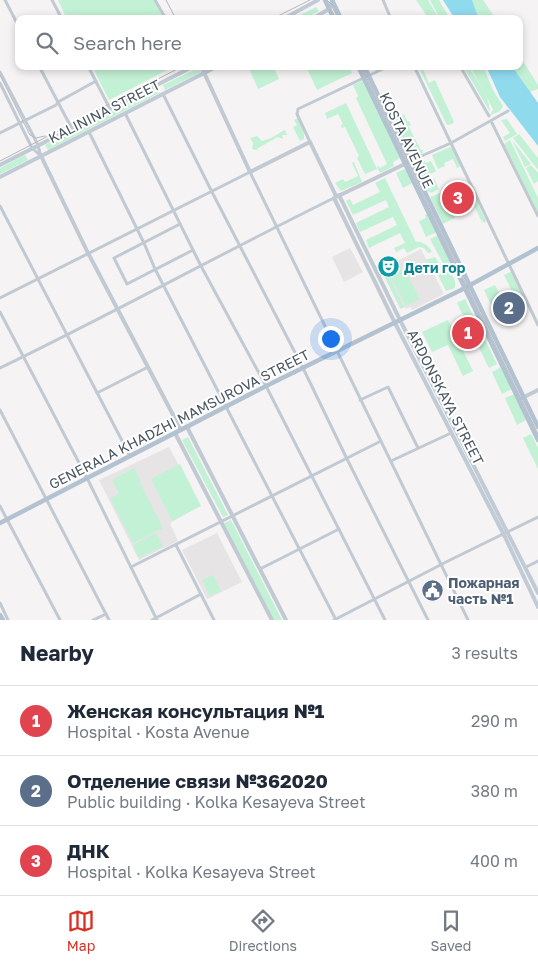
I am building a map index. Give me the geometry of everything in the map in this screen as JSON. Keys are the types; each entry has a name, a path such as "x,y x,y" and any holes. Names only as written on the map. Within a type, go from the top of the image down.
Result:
{"main road":[{"path":"290,15 318,0"},
{"path":"325,0 332,15"},
{"path":"318,15 329,8 333,0"},
{"path":"333,0 339,15"},
{"name":"KALININA STREET","path":"0,165 71,127 186,70"},
{"name":"KALININA STREET","path":"0,177 210,70"},
{"name":"KOSTA AVENUE","path":"361,70 538,427"},
{"name":"KOSTA AVENUE","path":"365,70 366,77"},
{"name":"GENERALA KHADZHI MAMSUROVA STREET","path":"0,523 337,350 468,287 538,248"},
{"name":"GENERALA KHADZHI MAMSUROVA STREET","path":"529,254 538,252"},
{"name":"KOSTA AVENUE","path":"468,287 518,400 538,440"},
{"name":"ARDONSKAYA STREET","path":"398,321 451,433 538,607"},
{"name":"ARDONSKAYA STREET","path":"398,321 538,593"},
{"path":"0,615 2,620"}],"street":[{"path":"5,0 15,19"},
{"path":"52,0 60,15"},
{"path":"155,0 164,15"},
{"path":"382,0 389,15"},
{"path":"41,70 71,127"},
{"path":"90,70 110,109"},
{"path":"203,70 250,172 468,620"},
{"path":"366,77 381,70"},
{"path":"416,70 538,325"},
{"path":"462,70 489,116"},
{"path":"0,72 38,145 41,156 89,254 181,430"},
{"name":"ARDONSKAYA STREET","path":"366,77 301,106 297,111 298,118 398,321"},
{"path":"0,133 56,105 58,102 96,81"},
{"path":"0,83 32,148 41,156"},
{"path":"163,93 303,368 428,620"},
{"path":"0,368 201,266 239,244 336,196 451,143 508,110"},
{"path":"125,113 201,266 266,386 385,620"},
{"path":"492,124 538,216"},
{"path":"88,132 163,285 273,495 335,620 442,564 538,517"},
{"path":"0,298 310,142"},
{"path":"0,206 130,456"},
{"path":"180,224 114,258 127,284 194,250"},
{"path":"0,312 87,478 157,619"},
{"path":"97,392 149,367"},
{"path":"360,400 388,387 418,448"},
{"path":"518,400 538,390"},
{"path":"0,410 109,620"},
{"path":"186,427 286,620"},
{"path":"175,433 272,620"},
{"path":"391,461 451,433"},
{"path":"130,567 381,441"},
{"path":"0,506 60,620"},
{"path":"260,568 339,529"},
{"path":"176,545 214,620"},
{"path":"526,567 538,561"},
{"path":"152,620 201,594"},
{"path":"0,603 8,620"},
{"path":"93,620 106,614"}],"shaded area":[{"path":"350,248 363,272 344,282 332,257"},
{"path":"421,249 444,294 412,310 410,307 400,309 384,275 398,268 395,262"},
{"path":"169,447 200,506 170,523 178,541 139,560 99,480"},
{"path":"217,533 242,582 207,599 182,550"}],"green space":[{"path":"58,0 154,0 162,15 65,15"},
{"path":"416,0 428,0 437,15 426,15"},
{"path":"430,0 439,0 448,15 438,15"},
{"path":"472,0 483,0 493,15 478,15"},
{"path":"316,7 319,11 312,15 300,15"},
{"path":"523,61 538,85 538,89 530,92 515,70 523,70"},
{"path":"94,70 167,70 109,100"},
{"path":"194,70 200,70 201,72 165,90 163,85"},
{"path":"250,70 275,70 279,79 258,89"},
{"path":"308,70 351,70 352,73 317,90"},
{"path":"420,70 423,70 429,83 435,80 454,122 447,125"},
{"path":"465,70 471,70 482,88 488,100 490,112"},
{"path":"472,70 485,70 493,90 503,106 500,111 489,116 493,110"},
{"path":"364,80 400,158 393,162 394,166 380,173 377,167 379,166 380,168 387,164 356,98 358,96 353,85"},
{"path":"156,88 159,93 48,150 45,145"},
{"path":"346,103 377,169 365,174 357,158 359,156 345,127 342,128 341,125 343,124 338,114 327,119 325,113"},
{"path":"404,114 411,125 403,129 409,127 414,137 409,141 415,139 421,150 423,150 422,155 418,155 417,152 417,157 409,154 393,119 396,116 398,119"},
{"path":"298,118 304,132 304,139 300,141 293,127 297,125 294,120"},
{"path":"507,119 517,134 505,141 503,137 510,133 501,120"},
{"path":"285,130 287,135 282,135 283,139 278,137 257,150 252,149 253,143 250,138 257,136 262,141"},
{"path":"519,134 538,158 538,170 513,138"},
{"path":"510,140 538,198 538,213 504,144"},
{"path":"512,140 531,164 525,167"},
{"path":"450,147 463,171 460,166 457,168 453,159 444,163 445,166 438,169 432,155"},
{"path":"25,155 28,160 0,174 0,168"},
{"path":"420,159 422,163 423,159 426,163 431,161 436,171 426,177 431,190 428,181 434,178 439,189 431,193 427,192 420,176 424,171 419,165 418,160"},
{"path":"354,162 362,182 341,191 335,183 343,179 345,182 358,176 352,163"},
{"path":"531,165 538,173 538,181 534,184 526,168"},
{"path":"407,168 414,182 403,188 396,173"},
{"path":"385,178 416,242 425,244 432,252 428,253 424,248 419,247 407,253 404,248 396,252 394,248 405,243 400,233 369,248 366,240 397,225 393,217 360,232 356,223 389,207 386,200 353,215 346,201 350,199 353,205 380,192 375,183"},
{"path":"468,183 486,221 485,223 481,220 464,184"},
{"path":"443,192 455,218 443,224 430,197"},
{"path":"428,213 437,232 426,237 419,221 426,218 425,215"},
{"path":"439,235 453,266 446,269 430,239"},
{"path":"435,257 441,267 437,271 431,271 425,260"},
{"path":"404,268 420,299 406,306 390,275"},
{"path":"447,271 454,280 455,288 446,291 438,275"},
{"path":"512,271 528,305 521,309 504,275"},
{"path":"388,274 404,307 401,309 384,276"},
{"path":"495,285 506,307 496,312 484,290"},
{"path":"465,299 497,364 489,368 457,303"},
{"path":"448,320 473,371 463,376 448,345 432,352 422,332"},
{"path":"501,367 512,389 502,394 492,372"},
{"path":"514,394 526,420 517,425 505,398"},
{"path":"531,434 538,448 538,469 523,438"},
{"path":"188,437 228,515 223,517 182,440"},
{"path":"180,464 201,506 172,521 151,479"},
{"path":"134,468 141,482 134,486 140,483 163,528 133,543 110,498 119,494 112,480"},
{"path":"231,520 282,620 274,620 224,523"},
{"path":"156,533 163,546 139,558 133,545"},
{"path":"213,575 221,591 210,596 202,580"}],"water":[{"path":"443,0 472,0 478,15 452,15"},
{"path":"488,70 515,70 538,103 538,146 500,97"}],"tram line":[{"path":"166,0 174,15"},
{"path":"280,15 310,0"},
{"path":"327,0 336,15"},
{"path":"0,161 175,70"},
{"path":"363,70 538,434"},
{"path":"0,75 30,135 36,138 45,136"}],"place":[{"name":"ДНК","path":"458,198"},
{"name":"Дети гор","path":"388,267"},
{"name":"Отделение связи №362020","path":"509,308"},
{"name":"Женская консультация №1","path":"468,333"},
{"name":"Пожарная часть №1","path":"432,590"}]}
